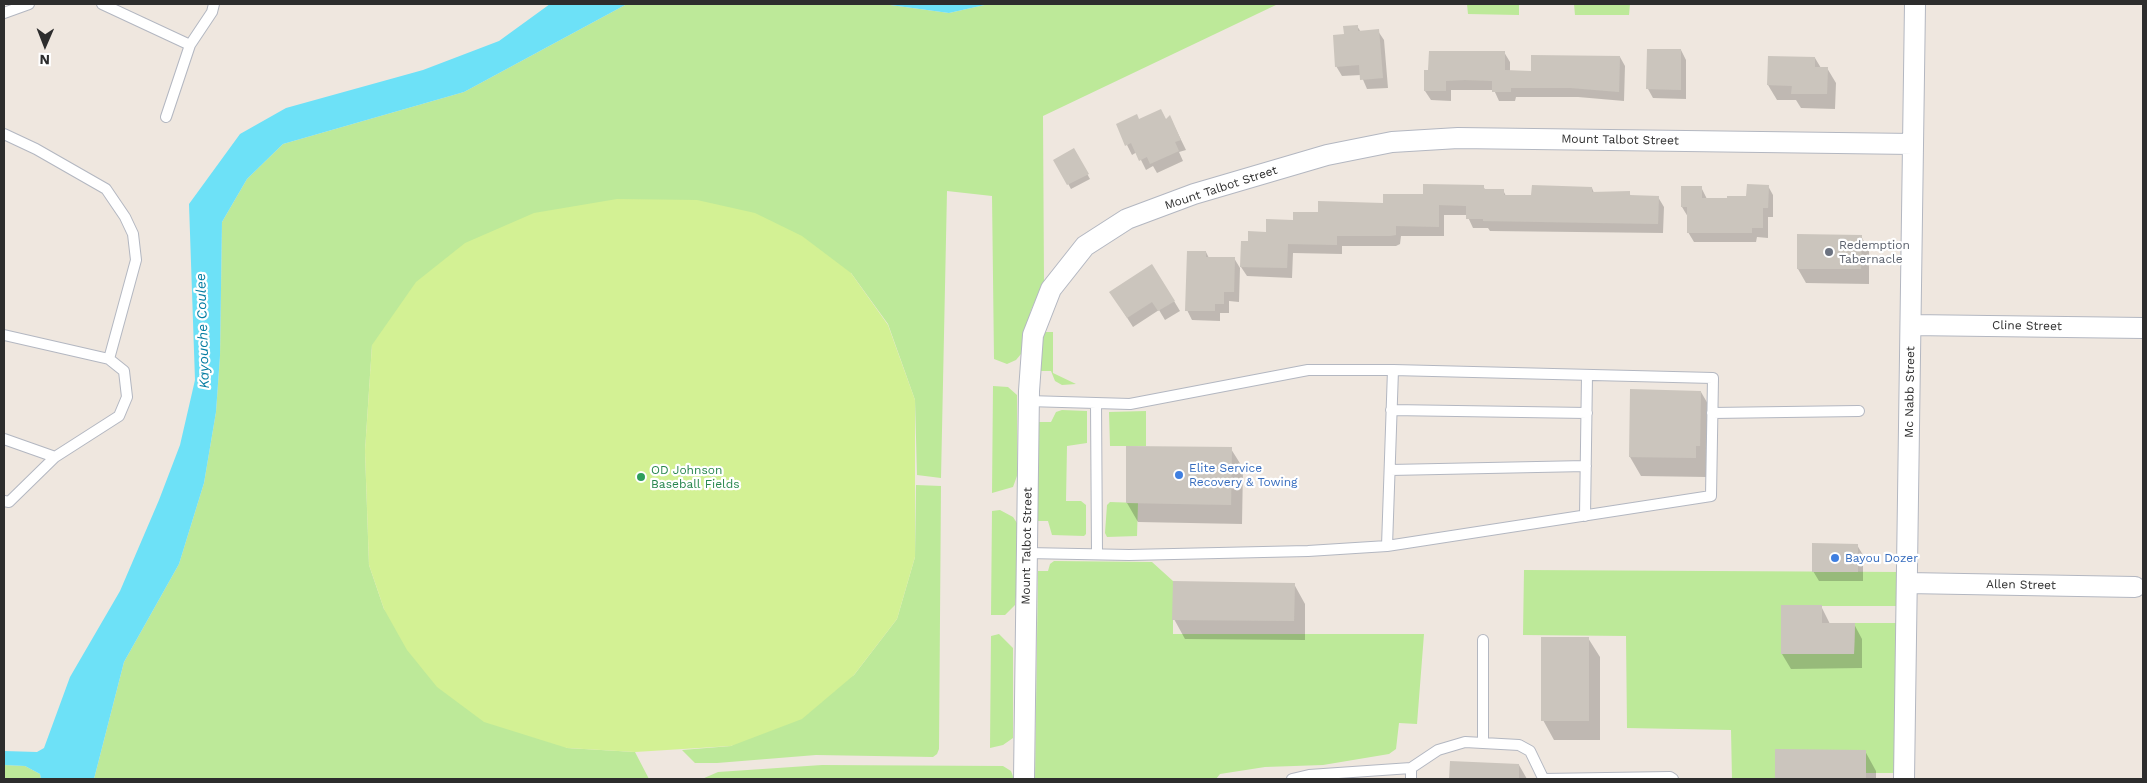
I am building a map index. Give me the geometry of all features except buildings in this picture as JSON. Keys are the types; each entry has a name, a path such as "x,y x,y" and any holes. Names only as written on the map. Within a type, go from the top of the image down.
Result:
{"street":[{"name":"Mc Nabb Street","path":"1904,779 1915,4"},
{"name":"Mount Talbot Street","path":"1024,779 1028,401 1033,335 1051,289 1085,246 1127,219 1194,194 1328,155 1392,142 1458,138 1913,144"},
{"name":"Cline Street","path":"1911,325 2143,328"},
{"name":"Allen Street","path":"1907,583 2134,587"}],"lane":[{"path":"4,13 29,4"},
{"path":"102,4 190,45"},
{"path":"166,117 190,45 212,12 214,4"},
{"path":"4,134 36,149 106,189 125,217 133,234 136,260 108,359"},
{"path":"4,335 108,359 124,371 127,397 119,416 55,458 9,502 4,501"},
{"path":"1027,553 1308,551 1388,546 1711,496 1713,378 1392,370 1308,370 1130,404 1028,401"},
{"path":"1388,546 1392,370"},
{"path":"1585,516 1587,375"},
{"path":"1096,403 1097,554"},
{"path":"1391,410 1587,413"},
{"path":"1712,413 1860,411"},
{"path":"4,439 55,458"},
{"path":"1390,470 1586,466"},
{"path":"1483,640 1483,743"},
{"path":"1292,779 1411,768 1438,750 1465,742 1519,745 1530,751 1543,779 1670,777 1673,779"},
{"path":"1411,768 1411,779"}],"green space":[{"path":"627,4 883,4 949,13 989,4 1278,4 1043,116 1044,282 1031,310 1021,354 1016,360 1007,364 994,359 992,196 947,191 941,478 917,475 915,400 888,324 851,273 372,345 365,451 369,565 384,609 567,748 635,752 649,779 94,779 124,662 179,564 204,483 216,412 220,356 222,222 247,179 283,144 464,92"},
{"path":"1467,4 1519,4 1519,15 1468,14"},
{"path":"1574,4 1630,4 1629,15 1575,15"},
{"name":"OD Johnson Baseball Fields","path":"617,199 697,200 755,213 802,236 851,273 888,325 915,400 915,557 897,619 854,675 802,719 731,746 635,752 567,748 484,722 437,687 407,650 384,609 369,565 365,451 372,345 416,282 465,243 534,213"},
{"path":"1044,332 1053,332 1053,373 1076,384 1062,385 1055,381 1051,371 1041,371 1040,353"},
{"path":"993,386 1008,387 1017,395 1017,476 1013,487 992,493"},
{"path":"1062,410 1087,411 1087,443 1067,446 1066,501 1081,501 1086,505 1086,534 1084,536 1052,535 1048,521 1036,521 1038,422 1051,422 1056,412"},
{"path":"1146,411 1146,446 1110,446 1109,412"},
{"path":"916,485 941,486 939,749 937,754 933,757 816,755 695,763 682,750 731,746 854,675 897,619 915,557"},
{"path":"1110,502 1138,503 1137,536 1107,537 1105,533 1107,505"},
{"path":"1000,510 1013,517 1017,523 1016,595 1015,605 1005,615 991,615 992,511"},
{"path":"1054,561 1152,562 1173,581 1173,634 1424,634 1417,724 1399,723 1396,749 1389,754 1323,765 1265,767 1220,774 1216,779 1035,779 1038,571 1048,571 1050,564"},
{"path":"1524,570 1898,572 1898,606 1781,606 1781,654 1854,654 1855,623 1897,623 1896,773 1866,773 1775,749 1775,779 1732,779 1731,730 1627,728 1626,636 1523,635"},
{"path":"999,634 1013,648 1013,738 1003,745 990,748 991,636"},
{"path":"4,765 25,766 40,774 41,779 4,779"},
{"path":"822,765 1003,766 1011,771 1014,779 702,779 718,772"}],"water":[{"name":"Kayouche Coulee","path":"550,4 627,4 464,92 283,144 247,179 222,222 220,356 216,412 204,483 179,564 124,662 94,779 41,779 40,774 25,766 4,765 4,751 37,752 44,748 70,677 120,591 180,445 195,380 189,204 240,134 286,108 423,70 499,41"},
{"path":"883,4 989,4 949,13"}],"place":[{"name":"Redemption Tabernacle","path":"1829,252"},
{"name":"Elite Service Recovery & Towing","path":"1179,475"},
{"name":"OD Johnson Baseball Fields","path":"641,477"},
{"name":"Bayou Dozer","path":"1835,558"}]}
